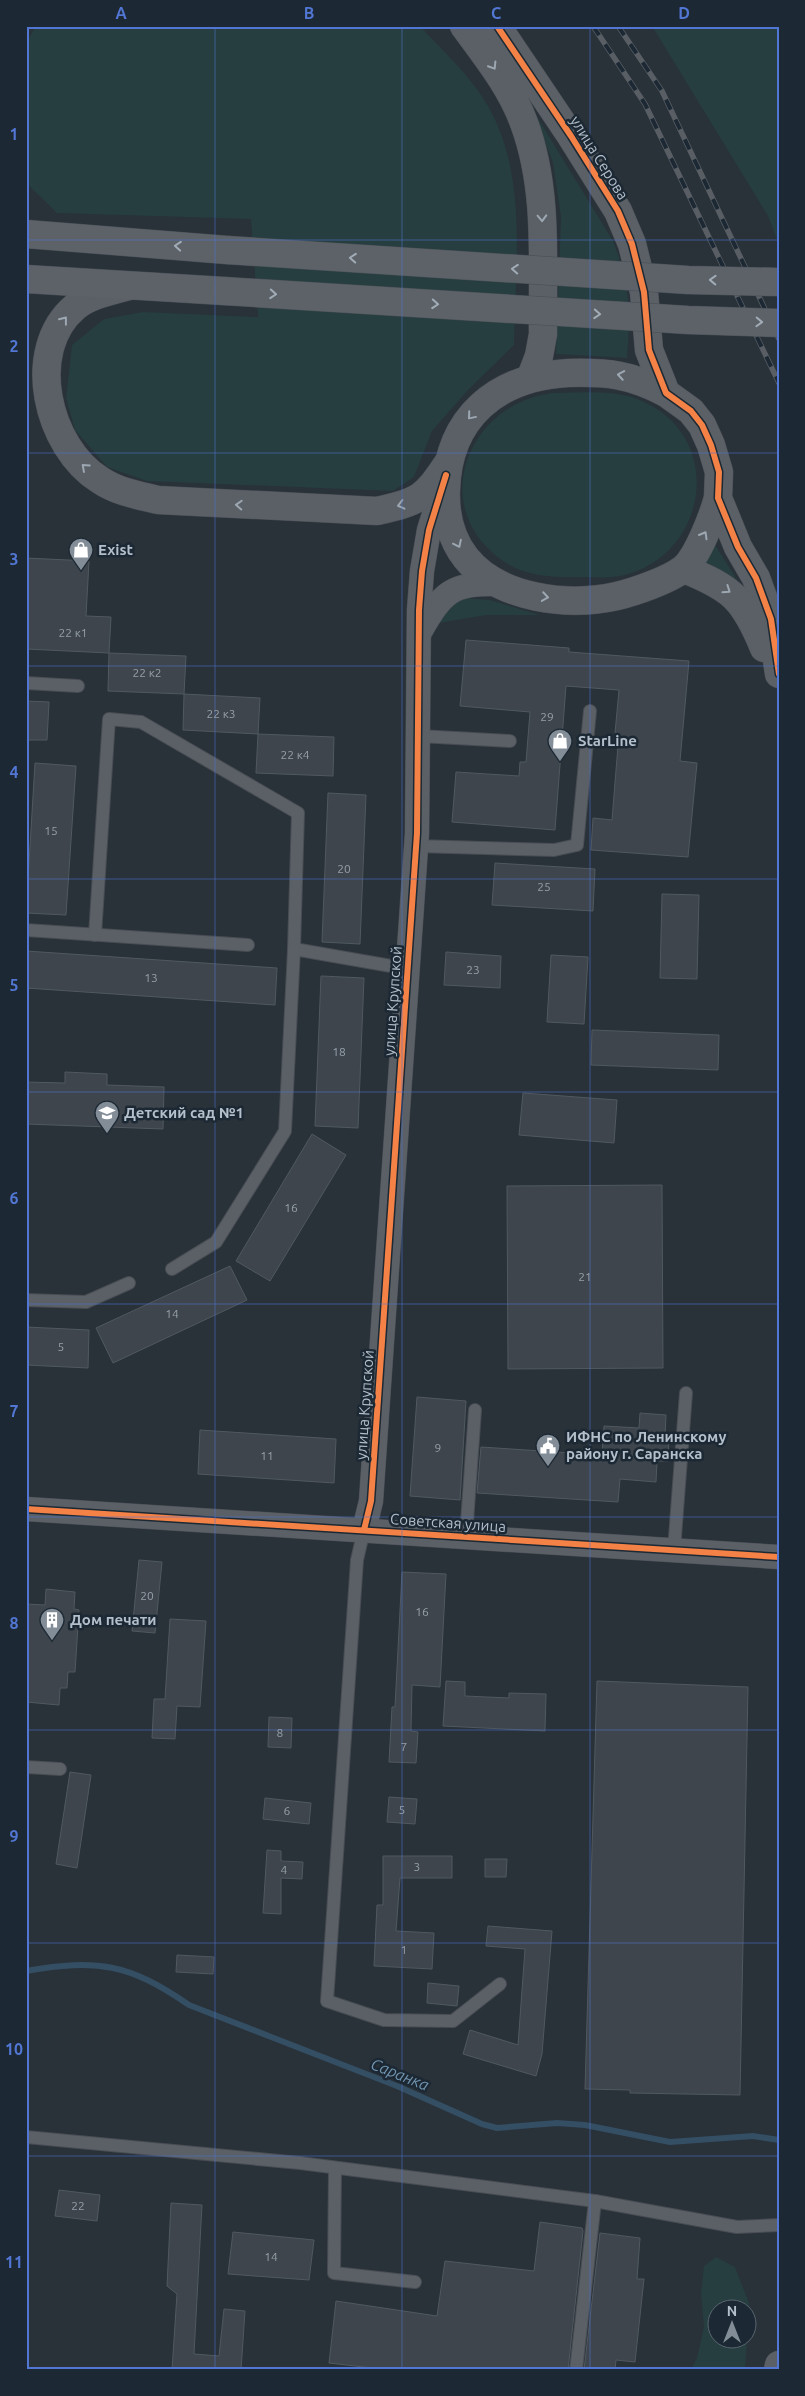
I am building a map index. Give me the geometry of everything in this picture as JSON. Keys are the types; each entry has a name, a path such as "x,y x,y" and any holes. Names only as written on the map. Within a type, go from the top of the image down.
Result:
{"main road":[{"path":"26,234 227,250 688,280 779,282"},
{"path":"26,279 688,320 779,323"}],"street":[{"path":"464,26 490,61 524,122 541,195 543,334 539,356 531,377"},
{"name":"улица Серова","path":"497,26 571,136 618,211 632,244 644,292 649,350 666,393"},
{"path":"132,286 96,296 76,306 62,320 52,339 48,359 48,386 51,411 61,437 77,460 99,480 126,493 158,500 377,511 408,504 429,491 447,469"},
{"path":"583,373 609,374 643,381 666,393 691,411 702,425 711,445 719,472 718,498 711,523 684,569 635,592 604,599 550,599 498,584 476,569 458,546 449,523 446,502 447,469 459,431 474,412 494,395 531,377 583,373"},
{"name":"улица Крупской","path":"364,1530 370,1501 416,846 419,610 422,572 429,530 447,469"},
{"path":"718,498 738,547 756,578 771,619 779,674"},
{"path":"684,569 718,584 737,600 752,618 779,684"},
{"name":"улица Крупской","path":"420,632 436,605 448,593 460,587 478,584 498,584"},
{"name":"Советская улица","path":"26,1509 779,1557"},
{"path":"778,2370 779,2365"}],"lane":[{"path":"26,683 78,686"},
{"path":"416,846 554,850 577,845 590,711"},
{"path":"95,935 109,719 141,722 298,813 294,949 285,1131 216,1242 172,1269"},
{"path":"418,736 510,741"},
{"path":"26,930 248,945"},
{"path":"294,949 408,969"},
{"path":"26,1300 86,1302 129,1283"},
{"path":"674,1550 686,1393"},
{"path":"466,1536 475,1410"},
{"path":"364,1530 357,1560 327,2001 384,2020 453,2021 500,1984"},
{"path":"26,1767 60,1769"},
{"path":"26,2137 300,2163 596,2201 737,2227 779,2226"},
{"path":"335,2168 334,2273 415,2282"},
{"path":"576,2370 596,2201"}],"green space":[{"path":"36,26 420,26 470,80 493,116 505,147 512,179 517,245 514,345 468,390 432,431 414,477 393,491 147,481 107,467 75,430 66,398 72,345 104,319 143,312 258,317 251,219 57,213 26,183 26,43"},
{"path":"652,26 779,26 779,245 768,216"},
{"path":"534,112 613,241 623,271 628,298 627,358 556,354 561,217 553,163"},
{"path":"598,392 632,397 669,418 686,440 695,466 696,493 689,520 675,544 653,563 619,576 599,578 545,576 528,573 511,566 480,539 466,514 462,488 467,462 479,437 497,417 522,401 552,393"},
{"path":"715,545 738,581 704,562"},
{"path":"465,598 490,600 540,615 486,615 439,623 445,608"},
{"path":"716,2257 735,2267 747,2298 708,2298 708,2348 746,2348 745,2370 691,2370 697,2358 704,2327 701,2293 704,2266"}],"building":[{"path":"26,558 89,561 86,616 111,617 109,653 26,649"},
{"path":"466,640 569,648 569,652 689,661 680,761 697,763 688,857 591,850 593,818 612,820 619,733 615,733 619,690 566,686 555,830 452,822 456,772 519,776 520,762 526,762 530,712 460,706"},
{"path":"109,653 186,656 184,694 108,691"},
{"path":"184,694 260,698 258,734 183,730"},
{"path":"26,701 49,702 47,740 26,740"},
{"path":"258,734 334,737 333,776 256,773"},
{"path":"35,763 76,766 66,915 26,913"},
{"path":"328,793 366,795 360,944 322,942"},
{"path":"495,863 595,869 593,911 492,905"},
{"path":"662,894 699,895 697,979 660,978"},
{"path":"26,951 277,968 275,1005 26,988"},
{"path":"446,952 501,956 500,988 444,985"},
{"path":"551,955 588,957 584,1024 547,1022"},
{"path":"321,976 364,978 358,1128 315,1126"},
{"path":"592,1030 719,1035 718,1070 591,1065"},
{"path":"65,1072 107,1074 107,1085 164,1087 163,1129 26,1124 26,1082 65,1083"},
{"path":"523,1093 617,1100 614,1143 519,1135"},
{"path":"312,1134 346,1155 270,1281 236,1261"},
{"path":"662,1185 663,1368 508,1369 507,1186"},
{"path":"230,1266 247,1300 113,1363 96,1328"},
{"path":"26,1327 89,1330 88,1368 26,1365"},
{"path":"417,1397 466,1401 460,1500 410,1496"},
{"name":"ИФНС по Ленинскому району г. Саранска","path":"640,1413 666,1415 665,1437 669,1437 668,1461 657,1461 656,1482 620,1479 618,1502 477,1493 481,1447 602,1455 604,1426 639,1428"},
{"path":"200,1430 336,1439 334,1483 198,1474"},
{"path":"139,1560 162,1562 155,1633 132,1631"},
{"path":"402,1572 446,1574 440,1687 412,1685 411,1731 418,1732 416,1763 389,1762 392,1707 395,1707"},
{"name":"Дом печати","path":"46,1589 75,1592 74,1609 79,1610 75,1672 68,1672 67,1688 60,1688 59,1705 26,1702 26,1604 45,1605"},
{"path":"170,1619 206,1621 200,1707 177,1706 175,1739 152,1738 154,1699 165,1699"},
{"path":"446,1681 465,1682 465,1696 509,1698 509,1693 546,1694 545,1731 443,1726"},
{"path":"597,1681 748,1687 740,2095 630,2093 630,2090 585,2089"},
{"path":"269,1717 292,1718 291,1748 268,1747"},
{"path":"70,1772 91,1775 77,1868 56,1864"},
{"path":"389,1797 417,1799 415,1824 387,1822"},
{"path":"265,1798 311,1803 309,1824 263,1819"},
{"path":"267,1850 281,1851 281,1861 303,1862 302,1879 281,1878 281,1914 263,1913"},
{"path":"383,1856 452,1856 452,1878 400,1878 396,1931 434,1933 432,1969 374,1966 377,1905 383,1905"},
{"path":"485,1859 507,1859 506,1877 485,1877"},
{"path":"488,1926 552,1931 542,2054 536,2076 463,2054 470,2030 518,2045 525,1949 486,1946"},
{"path":"177,1955 214,1957 213,1974 176,1972"},
{"path":"428,1983 459,1986 457,2006 427,2003"},
{"path":"59,2190 100,2195 97,2221 55,2216"},
{"path":"171,2203 202,2205 194,2354 219,2356 224,2309 245,2311 241,2370 172,2370 177,2294 167,2286"},
{"path":"540,2222 582,2228 583,2231 568,2370 390,2370 329,2363 336,2301 437,2316 445,2261 534,2271"},
{"path":"233,2232 314,2240 309,2280 228,2274"},
{"path":"600,2233 640,2238 637,2279 644,2279 635,2362 616,2360 615,2370 584,2370"}],"waterway":[{"name":"Саранка","path":"26,1971 73,1965 93,1965 130,1973 148,1980 189,2005 397,2086 482,2124 497,2128 557,2123 585,2125 670,2142 753,2136 779,2140"}],"railway":[{"path":"593,26 645,104 779,383"},
{"path":"618,26 662,91 779,339"}],"cycle path":[{"path":"497,26 571,136 618,211 632,244 644,292 649,350 666,393 691,411 702,425 711,445 719,472 718,498 738,547 756,578 771,619 779,674"},
{"path":"364,1530 371,1501 417,833 419,610 422,571 429,530 446,475"},
{"path":"26,1509 779,1557"}],"place":[{"name":"Exist","path":"81,571"},
{"name":"StarLine","path":"560,762"},
{"name":"Детский сад №1","path":"107,1134"},
{"name":"ИФНС по Ленинскому району г. Саранска","path":"548,1467"},
{"name":"Дом печати","path":"52,1641"}]}
